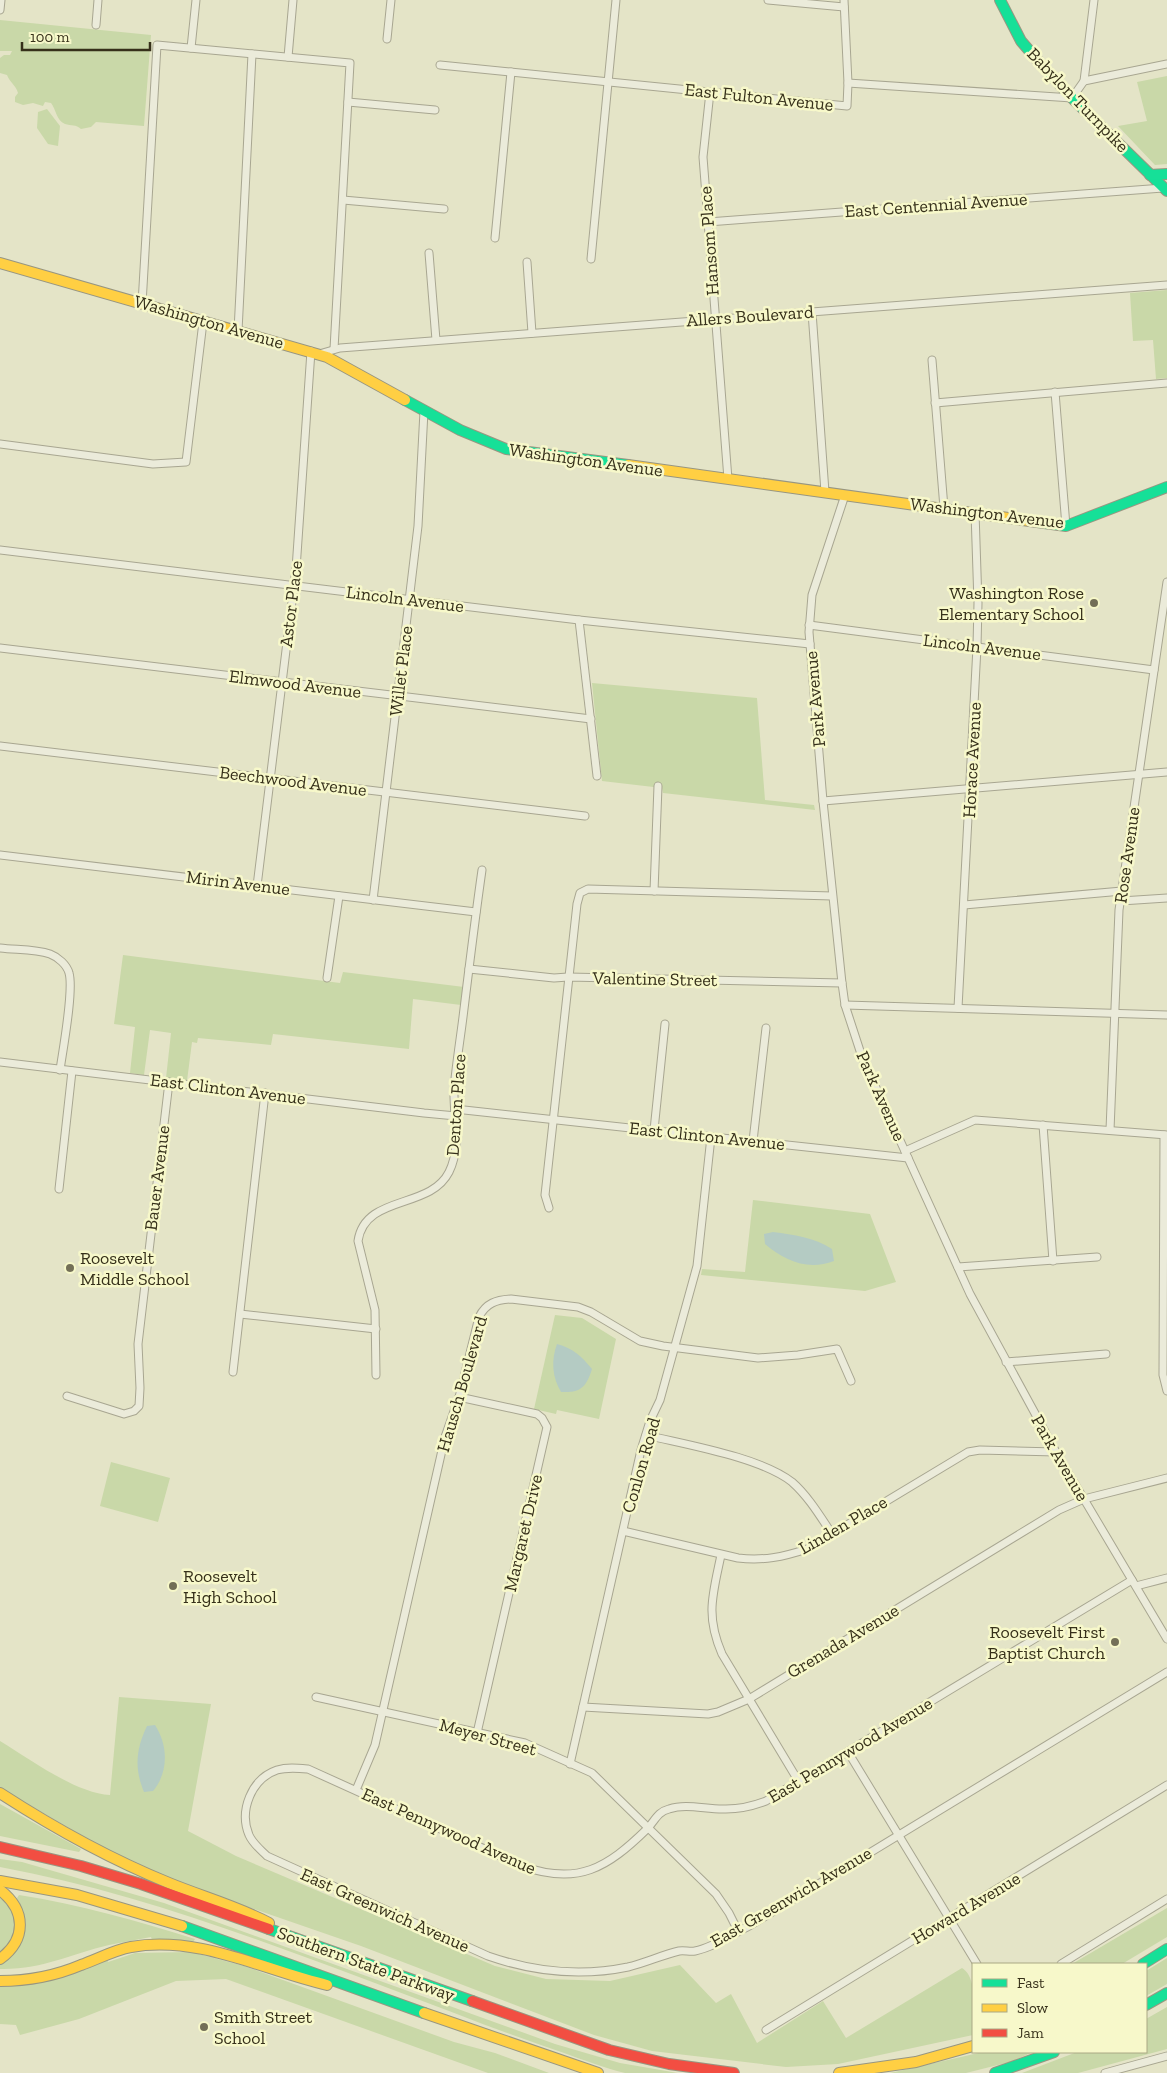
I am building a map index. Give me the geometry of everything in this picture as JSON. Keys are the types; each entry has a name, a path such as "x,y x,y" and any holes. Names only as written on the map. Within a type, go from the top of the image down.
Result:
{"main road":[{"name":"Babylon Turnpike","path":"1000,0 1021,41 1072,98 1165,190"},
{"path":"1150,175 1167,174"},
{"name":"Washington Avenue","path":"0,263 315,353 460,430 506,449 1066,526 1167,487"},
{"path":"0,1793 47,1823 90,1847 171,1884 249,1912 302,1941"},
{"name":"Southern State Parkway","path":"0,1847 110,1874 609,2050 669,2064 734,2073"},
{"name":"Southern State Parkway","path":"0,1880 81,1895 167,1919 598,2073"},
{"path":"0,1890 14,1903 19,1915 20,1926 13,1947 0,1958"},
{"path":"0,1973 43,1969 107,1950 163,1944 199,1947 237,1957 288,1975 395,2002"},
{"path":"0,1981 19,1981 53,1975 129,1947"},
{"path":"1144,1963 1167,1949"},
{"path":"1147,2005 1167,1993"},
{"path":"839,2073 908,2063 972,2046"},
{"path":"995,2073 1051,2053"}],"street":[{"path":"0,10 1,0"},
{"path":"96,25 98,0"},
{"path":"191,48 196,0"},
{"path":"288,57 293,0"},
{"path":"387,38 391,0"},
{"path":"591,259 616,0"},
{"path":"768,0 844,4 848,83"},
{"path":"1072,98 1084,81 1094,0"},
{"path":"142,304 157,45 350,63 334,350"},
{"path":"238,331 252,54"},
{"path":"1084,81 1167,64"},
{"name":"East Fulton Avenue","path":"440,65 847,106 848,83 1072,98"},
{"path":"495,238 510,72"},
{"name":"Hansom Place","path":"710,92 703,156 728,479"},
{"path":"348,102 434,110"},
{"name":"East Centennial Avenue","path":"708,222 1165,190"},
{"path":"343,200 444,209"},
{"path":"429,253 436,340"},
{"path":"527,262 532,333"},
{"name":"Allers Boulevard","path":"315,353 436,340 1167,285"},
{"path":"812,312 825,492"},
{"path":"0,444 152,464 186,462 203,322"},
{"name":"Astor Place","path":"257,886 294,585 315,353"},
{"path":"932,360 944,508"},
{"path":"935,403 1167,383"},
{"path":"1055,392 1066,526"},
{"name":"Willet Place","path":"373,900 418,526 424,411"},
{"name":"Park Avenue","path":"845,495 812,596 810,625 823,801 845,1005 862,1057 958,1267 1006,1362 1056,1452 1167,1639"},
{"name":"Horace Avenue","path":"958,1008 977,647 978,603 975,512"},
{"name":"Lincoln Avenue","path":"0,550 579,620 810,644"},
{"name":"Rose Avenue","path":"1110,1130 1114,1013 1121,900 1154,670 1163,637 1167,582"},
{"path":"579,620 597,776"},
{"name":"Lincoln Avenue","path":"810,625 1154,670"},
{"name":"Elmwood Avenue","path":"0,648 591,720"},
{"name":"Beechwood Avenue","path":"0,746 585,816"},
{"path":"823,801 1167,772"},
{"path":"654,891 658,786"},
{"name":"Mirin Avenue","path":"0,855 476,912"},
{"name":"Denton Place","path":"376,1375 375,1310 358,1241 360,1230 366,1220 376,1212 429,1192 444,1181 450,1170 454,1158 456,1112 454,1090 482,870"},
{"path":"549,1208 545,1195 576,904 580,893 588,889 832,896"},
{"path":"964,905 1122,891"},
{"path":"327,978 339,896"},
{"path":"1121,900 1167,898"},
{"path":"0,948 51,954 60,960 70,974 60,1070"},
{"name":"Valentine Street","path":"469,969 554,978 842,983"},
{"path":"845,1005 1167,1015"},
{"path":"654,1130 665,1024"},
{"path":"754,1141 766,1028"},
{"name":"East Clinton Avenue","path":"0,1062 424,1113 506,1114 711,1137 907,1154"},
{"path":"59,1189 72,1071"},
{"name":"Bauer Avenue","path":"67,1396 124,1414 134,1411 139,1406 138,1341 169,1082"},
{"path":"233,1372 265,1093"},
{"path":"907,1154 965,1123 975,1120 1166,1135 1163,1376 1167,1391"},
{"path":"1043,1124 1053,1261"},
{"name":"Conlon Road","path":"570,1764 646,1435 660,1400 697,1266 711,1137"},
{"path":"958,1267 1097,1258"},
{"name":"Hausch Boulevard","path":"356,1790 375,1746 444,1437 458,1397 479,1317 486,1306 500,1300 524,1300 578,1307 591,1312 640,1342 675,1348 758,1358 798,1355 837,1349 851,1381"},
{"path":"240,1314 376,1329"},
{"path":"1006,1362 1106,1354"},
{"name":"Margaret Drive","path":"458,1397 536,1414 542,1418 546,1426 477,1733"},
{"path":"646,1435 754,1463 776,1472 804,1494 832,1534"},
{"name":"Linden Place","path":"623,1531 721,1555 754,1560 784,1557 806,1549 968,1452 980,1450 1056,1452"},
{"name":"Grenada Avenue","path":"583,1707 708,1714 718,1712 749,1699 1050,1515 1084,1499 1167,1478"},
{"path":"721,1555 711,1607 712,1626 722,1654 799,1782"},
{"name":"East Pennywood Avenue","path":"258,1783 275,1771 290,1767 308,1769 522,1866 552,1874 576,1874 596,1868 617,1855 649,1827 656,1816 671,1808 744,1809 766,1801 1134,1583 1167,1578"},
{"name":"East Greenwich Avenue","path":"258,1783 247,1802 246,1824 254,1844 267,1856 488,1956 513,1965 568,1973 599,1972 652,1961 680,1951 694,1951 738,1931 1167,1672"},
{"name":"Meyer Street","path":"316,1697 524,1743 592,1774 649,1827 716,1894 738,1931"},
{"path":"848,1752 976,1963"},
{"name":"Howard Avenue","path":"766,2030 1167,1785"},
{"path":"1063,1963 1167,1899"},
{"path":"1105,2073 1167,2056"}],"green space":[{"path":"0,20 151,35 144,126 96,122 91,127 81,129 62,122 51,103 45,102 43,106 33,103 23,105 15,102 17,90 7,75 0,73 0,58 4,55 10,55 12,51 0,51"},
{"path":"1167,76 1167,164 1155,165 1118,126 1147,121 1137,82"},
{"path":"47,109 60,126 58,146 48,144 37,128 38,112"},
{"path":"1167,290 1167,378 1156,379 1153,340 1133,341 1130,293"},
{"path":"592,683 757,698 765,800 814,805 815,810 663,793 662,788 602,781"},
{"path":"123,955 340,983 343,972 464,987 461,1005 413,999 409,1049 273,1034 271,1045 198,1038 197,1043 192,1042 187,1081 166,1078 171,1033 150,1030 144,1075 130,1073 135,1027 114,1024"},
{"path":"753,1200 870,1214 896,1282 865,1291 701,1275 702,1269 745,1272"},
{"path":"555,1315 582,1318 616,1339 599,1419 557,1410 556,1414 534,1409"},
{"path":"111,1462 170,1478 158,1522 100,1506"},
{"path":"119,1697 211,1704 188,1831 236,1856 495,1966 546,1979 610,1981 680,1965 716,2003 731,1994 757,2043 823,2001 846,2038 962,1968 967,1973 972,1984 972,2035 838,2064 786,2067 652,2051 594,2035 361,1946 219,1897 122,1859 0,1788 0,1741 68,1782 96,1793 110,1795"},
{"path":"0,1804 81,1849 79,1852 0,1836"},
{"path":"0,1859 22,1862 164,1903 555,2044 620,2063 678,2073 625,2073 609,2069 305,1957 154,1905 103,1890 0,1867"},
{"path":"19,1895 64,1903 108,1914 195,1939 193,1942 152,1940 151,1937 109,1945 29,1967 0,1969 0,1962 20,1940 25,1926 25,1919 17,1898"},
{"path":"0,1897 12,1911 15,1928 11,1940 0,1952"},
{"path":"1167,1908 1167,1937 1124,1963 1074,1963"},
{"path":"191,1952 244,1966 454,2042 495,2053 549,2073 488,2073 226,1979 176,1981 79,2019 20,2035 16,2025 0,2024 0,1983 107,1957 108,1962 135,1953"},
{"path":"1167,1958 1167,1984 1147,1995 1147,1970"},
{"path":"1167,2007 1167,2049 1078,2073 1022,2073 1074,2053 1147,2053 1147,2018"},
{"path":"979,2053 1031,2053 1010,2062 966,2073 890,2073"}],"water":[{"path":"773,1232 804,1237 825,1245 832,1249 834,1261 815,1265 797,1263 765,1244 764,1234"},
{"path":"557,1344 577,1354 592,1369 585,1385 573,1392 561,1392 556,1380 553,1368"},
{"path":"155,1725 164,1750 164,1767 158,1784 153,1791 144,1792 138,1767 140,1743 147,1726"}],"traffic: fast":[{"path":"1000,0 1021,41 1039,62 1072,98 1167,191"},
{"path":"1150,175 1167,174"},
{"path":"405,400 460,430 506,449 628,465"},
{"path":"1037,522 1066,526 1167,487"},
{"path":"182,1926 424,2013"},
{"path":"269,1929 472,2001"},
{"path":"1145,1963 1167,1949"},
{"path":"1147,2004 1167,1993"},
{"path":"995,2073 1051,2053"}],"traffic: slow":[{"path":"0,263 327,357 405,400"},
{"path":"628,465 1037,522"},
{"path":"0,1793 62,1831 125,1864 269,1923"},
{"path":"0,1881 77,1895 182,1926"},
{"path":"0,1890 15,1906 19,1915 20,1925 15,1943 0,1959"},
{"path":"0,1981 31,1979 51,1975 125,1948 156,1945 206,1950 327,1985"},
{"path":"424,2013 598,2073"},
{"path":"839,2073 916,2062 972,2046"}],"traffic: jam":[{"path":"0,1847 81,1866 141,1884 269,1929"},
{"path":"472,2001 609,2050 669,2064 734,2073"}],"place":[{"name":"Washington Rose Elementary School","path":"1094,603"},
{"name":"Roosevelt Middle School","path":"70,1268"},
{"name":"Roosevelt High School","path":"173,1586"},
{"name":"Roosevelt First Baptist Church","path":"1115,1642"},
{"name":"Smith Street School","path":"204,2027"}]}
